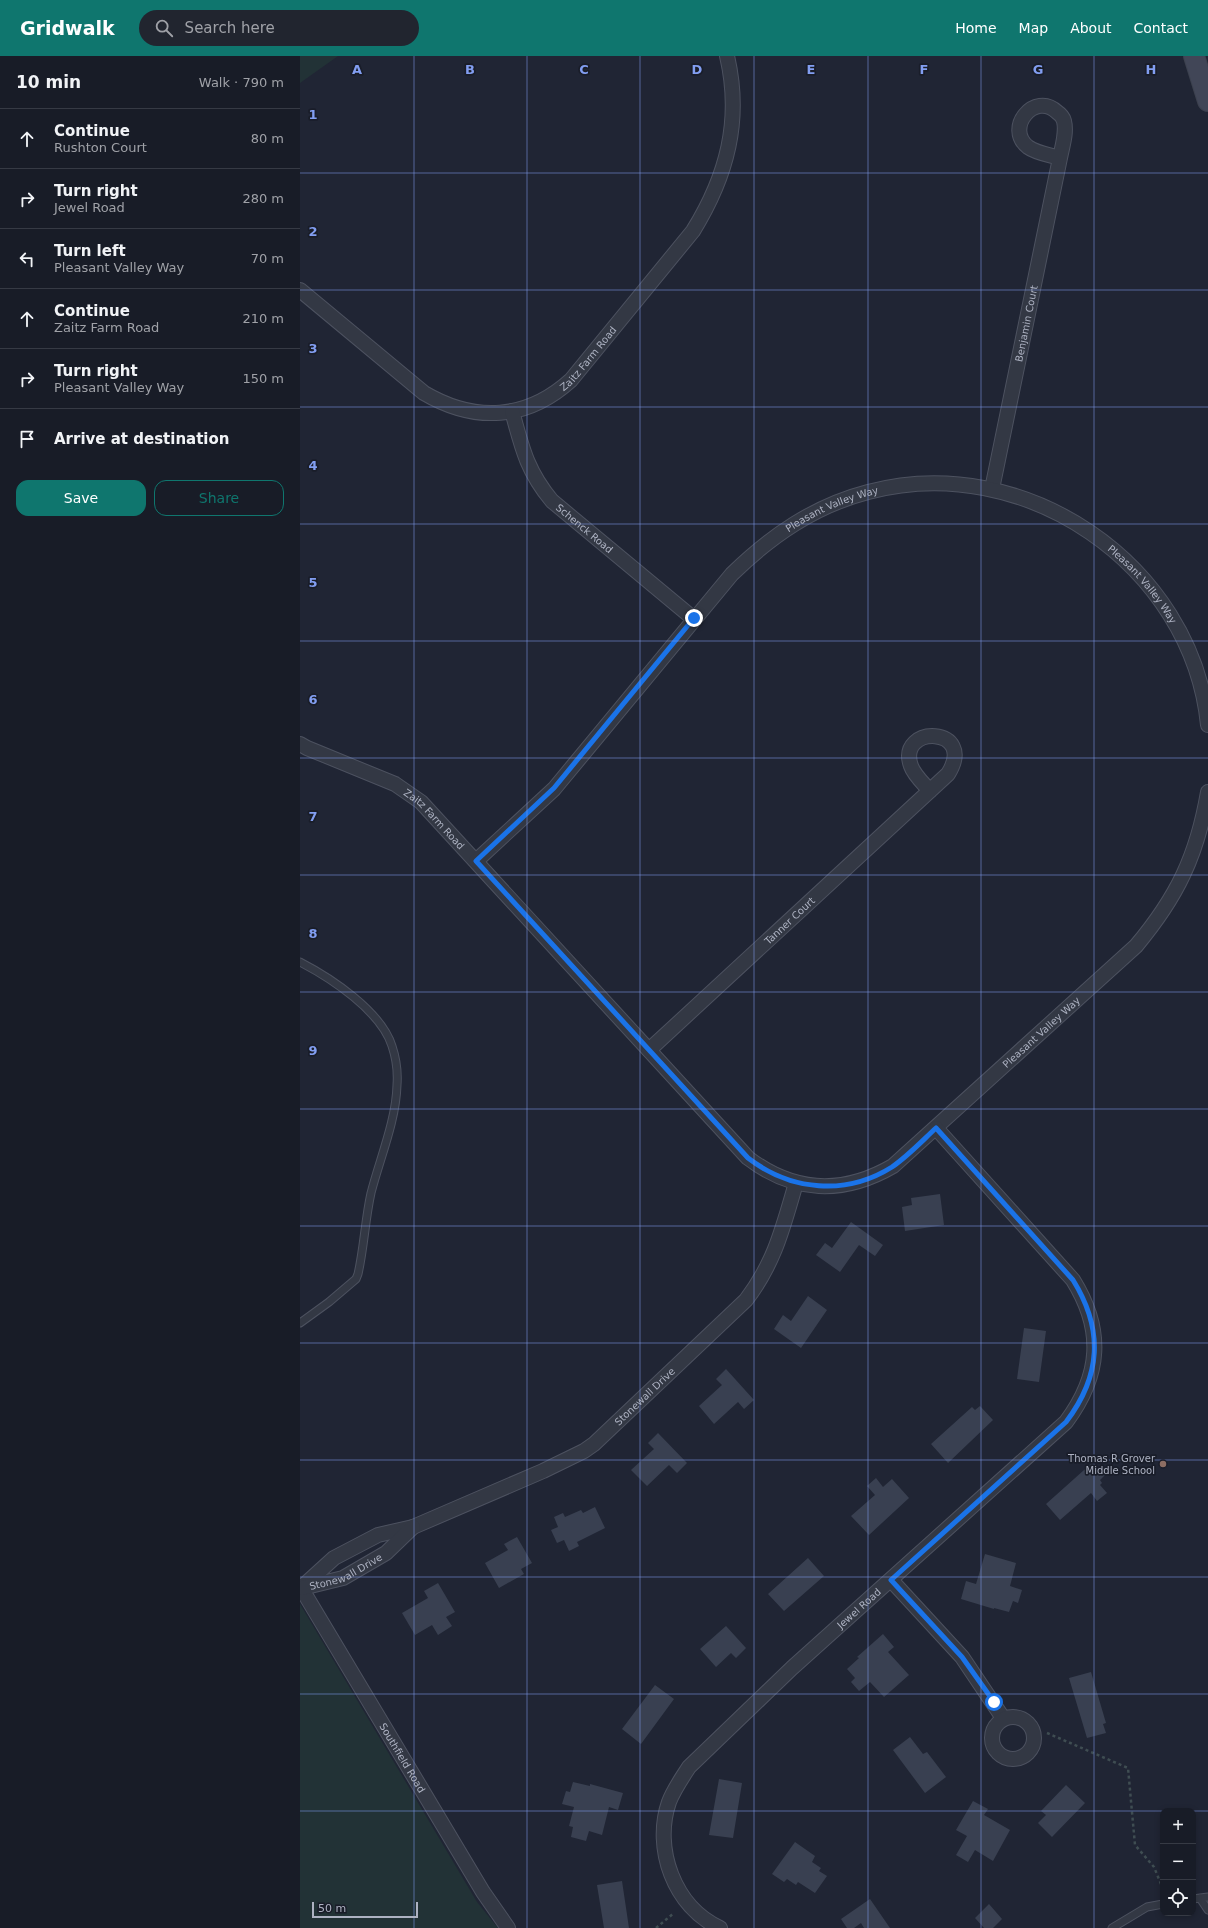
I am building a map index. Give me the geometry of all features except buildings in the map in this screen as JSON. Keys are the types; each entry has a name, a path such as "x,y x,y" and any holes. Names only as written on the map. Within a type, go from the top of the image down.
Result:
{"main road":[{"path":"1194,56 1208,101"}],"street":[{"name":"Zaitz Farm Road","path":"300,290 424,393 439,402 458,409 476,413 512,412 548,398 571,380 693,231 712,199 720,181 728,152 732,122 733,92 727,56"},
{"name":"Benjamin Court","path":"992,489 1060,158"},
{"name":"Schenck Road","path":"512,412 529,469 539,486 552,500 694,618"},
{"name":"Pleasant Valley Way","path":"476,861 554,788 694,618 732,574 757,550 781,531 839,501 895,486 928,483 961,484 992,489 1046,506 1072,520 1100,538 1126,560 1146,581 1166,609 1192,660 1202,690 1208,725"},
{"name":"Zaitz Farm Road","path":"300,744 395,784 421,802 748,1158 776,1176 796,1183"},
{"name":"Tanner Court","path":"649,1050 930,791"},
{"name":"Pleasant Valley Way","path":"796,1183 816,1186 837,1186 857,1183 876,1176 893,1166 1136,946 1154,924 1182,880 1195,849 1203,822 1208,792"},
{"name":"Jewel Road","path":"720,1928 698,1913 685,1899 674,1882 667,1863 664,1841 665,1821 669,1802 678,1783 690,1767 792,1668 1066,1422 1078,1407 1086,1391 1091,1375 1095,1355 1091,1317 1083,1297 1073,1280 936,1128"},
{"name":"Stonewall Drive","path":"301,1587 334,1558 378,1535 413,1527 543,1471 584,1451 594,1444 746,1300 759,1282 772,1259 796,1183"},
{"name":"Stonewall Drive","path":"301,1587 343,1578 386,1553 413,1527"},
{"path":"891,1580 962,1657 1003,1718"},
{"name":"Southfield Road","path":"301,1587 483,1892 508,1928"}],"lane":[{"path":"300,962 321,973 355,998 378,1021 392,1044 396,1062 397,1085 392,1118 371,1195 356,1279 300,1323"},
{"path":"1196,1899 1208,1897"},
{"path":"1196,1899 1208,1910"},
{"path":"1112,1928 1147,1907 1160,1905"}],"path":[{"path":"1047,1733 1128,1768 1135,1845 1154,1867 1160,1882"},
{"path":"656,1928 674,1913"}],"shaded area":[{"path":"300,56 338,56 300,83"},
{"path":"300,1604 477,1902 498,1928 300,1928"}],"place":[{"name":"Thomas R Grover Middle School","path":"1163,1464"}],"route":[{"path":"694,618 554,788 514,828 476,861 748,1158 758,1166 776,1176 796,1183 816,1186 837,1186 857,1183 876,1176 893,1166 936,1128 1073,1280 1083,1297 1091,1317 1095,1355 1086,1391 1078,1407 1066,1422 891,1580 962,1657 994,1702"}]}
